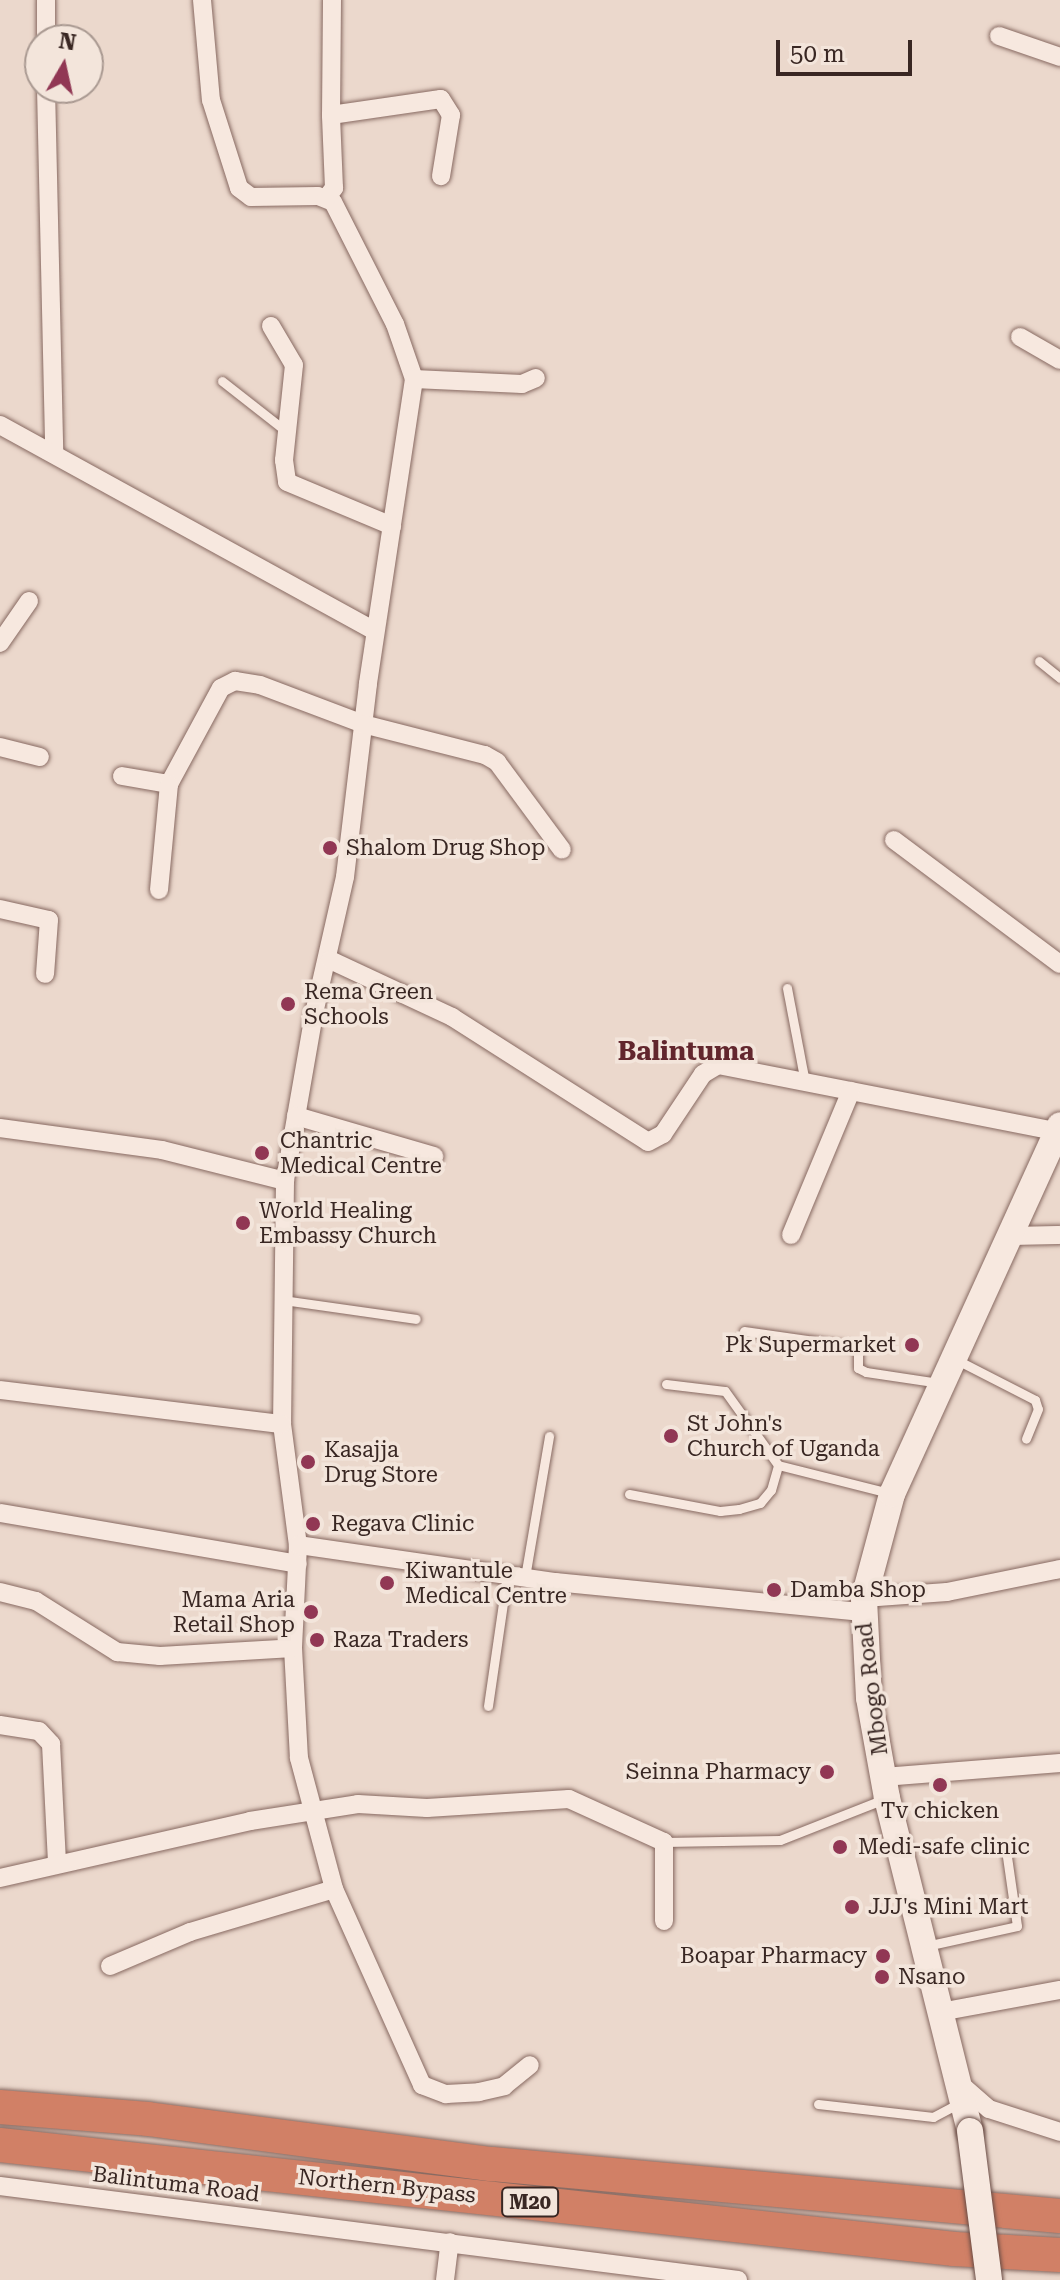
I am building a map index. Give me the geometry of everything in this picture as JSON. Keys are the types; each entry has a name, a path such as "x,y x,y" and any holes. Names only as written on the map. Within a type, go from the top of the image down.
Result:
{"highway":[{"name":"Northern Bypass","path":"0,2107 148,2119 492,2164 1060,2216"},
{"name":"Northern Bypass","path":"0,2145 954,2249 1060,2255"}],"main road":[{"name":"Mbogo Road","path":"989,2280 970,2131 885,1788 869,1698 864,1605 892,1494 940,1383 1059,1130"}],"street":[{"path":"46,0 46,24"},
{"path":"202,0 211,100 239,188 260,198 326,198 341,214 395,324 414,379 375,631 345,877 285,1181 280,1299 282,1424 298,1554 293,1648 299,1758 334,1889 422,2085 446,2094 479,2092 504,2086 530,2065"},
{"path":"326,198 334,188 332,0"},
{"path":"999,36 1060,57"},
{"path":"331,115 441,99 451,115 441,176"},
{"path":"46,104 54,454"},
{"path":"271,326 293,358 287,432 287,482 392,526"},
{"path":"1020,337 1060,360"},
{"path":"414,379 522,384 536,378"},
{"path":"0,425 375,631"},
{"path":"0,643 29,601"},
{"path":"159,890 169,784 221,688 235,681 260,685 363,724 485,755 497,762 562,850"},
{"path":"0,747 40,757"},
{"path":"122,776 169,784"},
{"path":"894,840 1060,964"},
{"path":"0,909 41,914 49,920 45,974"},
{"path":"330,960 452,1017 648,1142 663,1134 713,1066 1059,1130"},
{"path":"791,1235 851,1091"},
{"path":"296,1116 434,1156"},
{"path":"0,1128 162,1150 285,1181"},
{"path":"1009,1236 1060,1235"},
{"path":"0,1390 282,1424"},
{"path":"0,1513 298,1554 864,1605 1060,1569"},
{"path":"0,1592 36,1601 117,1652 160,1656 293,1648"},
{"path":"0,1725 39,1731 51,1744 57,1862"},
{"path":"885,1788 1060,1763"},
{"path":"0,1878 57,1862 250,1821 315,1814 358,1804 427,1808 569,1799 664,1842 664,1921"},
{"path":"110,1966 190,1932 334,1889"},
{"path":"940,2012 1060,1990"},
{"path":"960,2092 989,2109 1060,2132"},
{"name":"Balintuma Road","path":"0,2186 738,2280"},
{"path":"445,2280 450,2242"}],"lane":[{"path":"222,381 287,432"},
{"path":"1039,661 1060,678"},
{"path":"787,988 805,1082"},
{"path":"280,1299 416,1319"},
{"path":"744,1331 849,1346 858,1349 858,1368 866,1372 940,1383"},
{"path":"952,1358 1035,1400 1038,1409 1026,1439"},
{"path":"666,1384 725,1391 778,1465 892,1494"},
{"path":"488,1706 549,1436"},
{"path":"629,1494 720,1511 739,1509 760,1503 771,1490 778,1465"},
{"path":"664,1842 780,1840 885,1788"},
{"path":"922,1946 1017,1926 1006,1850"},
{"path":"818,2104 933,2117 960,2092"}],"place":[{"name":"Shalom Drug Shop","path":"330,848"},
{"name":"Rema Green Schools","path":"288,1004"},
{"name":"Chantric Medical Centre","path":"262,1153"},
{"name":"World Healing Embassy Church","path":"243,1223"},
{"name":"Pk Supermarket","path":"912,1345"},
{"name":"St John's Church of Uganda","path":"671,1436"},
{"name":"Kasajja Drug Store","path":"308,1462"},
{"name":"Regava Clinic","path":"313,1524"},
{"name":"Kiwantule Medical Centre","path":"387,1583"},
{"name":"Damba Shop","path":"774,1590"},
{"name":"Mama Aria Retail Shop","path":"311,1612"},
{"name":"Raza Traders","path":"317,1640"},
{"name":"Seinna Pharmacy","path":"827,1772"},
{"name":"Tv chicken","path":"940,1785"},
{"name":"Medi-safe clinic","path":"840,1847"},
{"name":"JJJ's Mini Mart","path":"852,1907"},
{"name":"Boapar Pharmacy","path":"883,1956"},
{"name":"Nsano","path":"882,1977"}],"district":[{"name":"Balintuma","path":"686,1052"}]}
